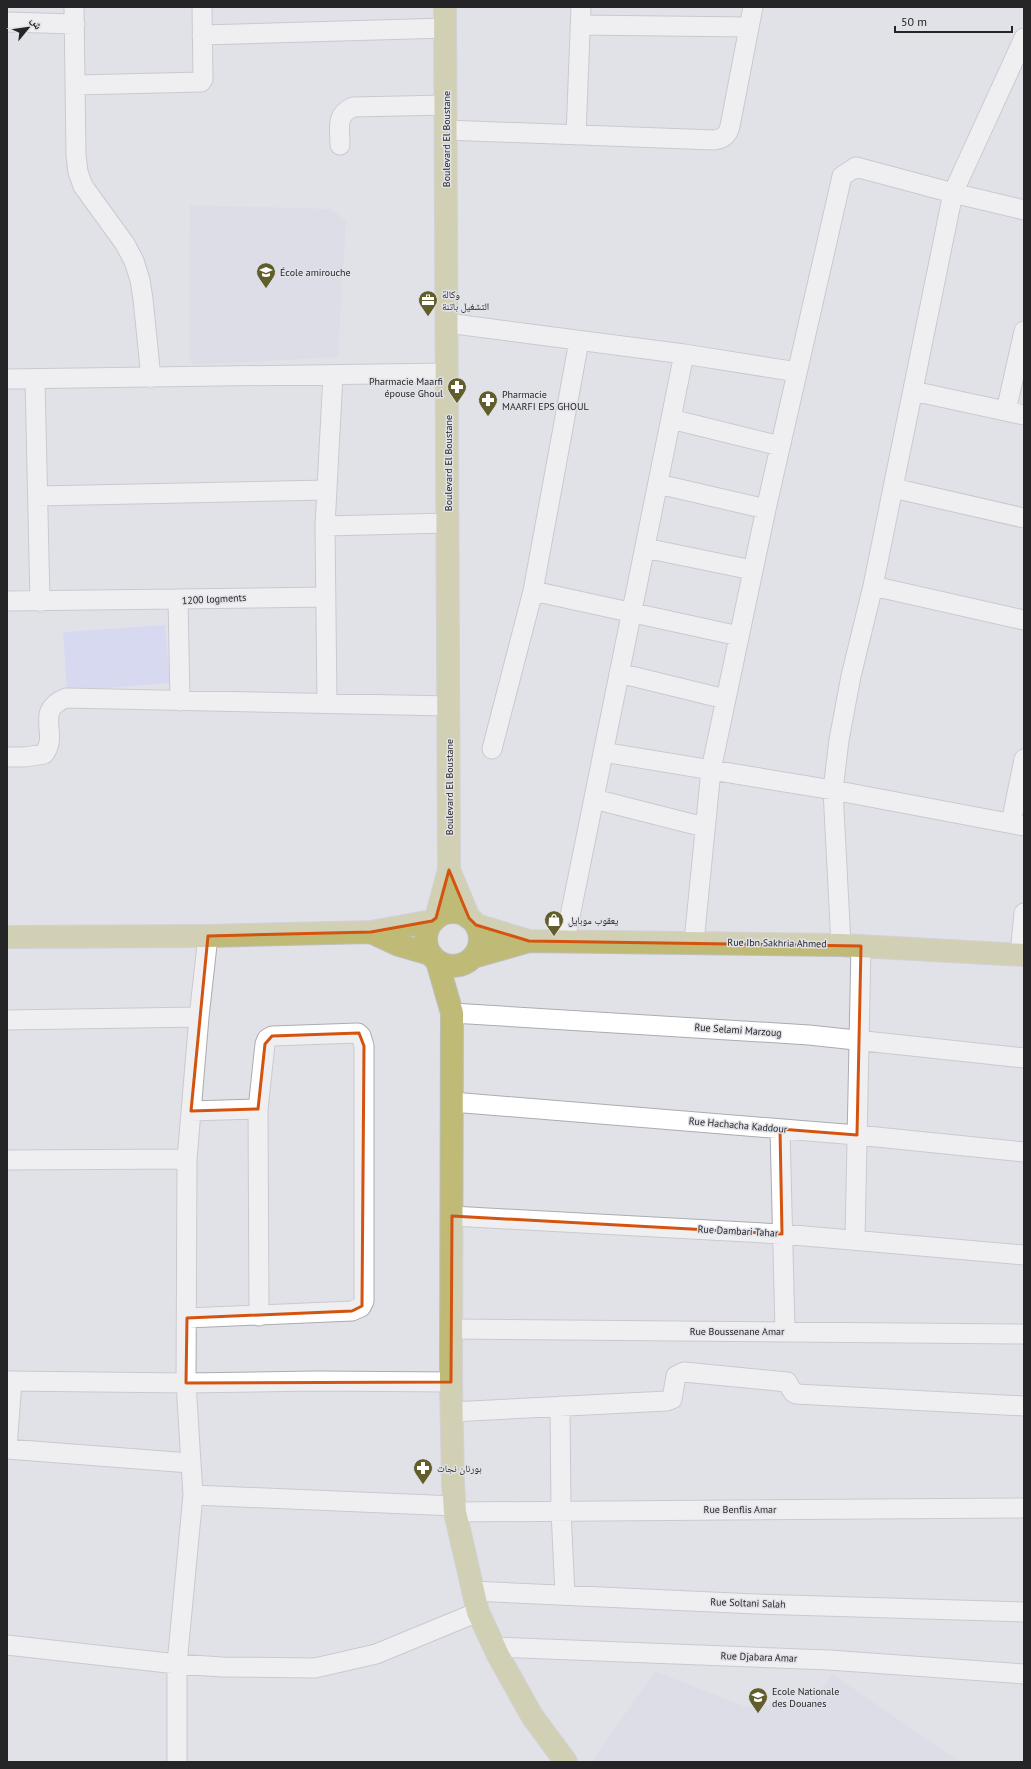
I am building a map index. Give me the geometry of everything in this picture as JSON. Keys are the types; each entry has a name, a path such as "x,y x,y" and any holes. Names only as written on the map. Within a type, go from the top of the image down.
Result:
{"main road":[{"name":"Boulevard El Boustane","path":"446,18 449,870"},
{"path":"449,870 434,920 426,936 426,945 434,957 452,1011 451,1412 455,1509 472,1591 478,1612 494,1647 532,1716 566,1762"},
{"path":"449,870 479,934 479,943 470,960 452,1011"},
{"path":"7,937 208,936 371,932 434,920 448,912 461,913 472,921 529,941"},
{"path":"371,932 399,945 434,957 448,966 457,966 470,960 529,941"},
{"name":"Rue Ibn Sakhria Ahmed","path":"529,941 851,945 1022,955"}],"street":[{"path":"76,85 201,82 203,79 202,7"},
{"path":"446,130 714,140 723,138 729,131 753,7"},
{"path":"7,22 74,15 76,155 78,172 83,186 125,244 134,260 140,280 143,299 151,378"},
{"path":"576,135 581,16 748,27"},
{"path":"202,34 446,18"},
{"path":"855,1240 858,1042 851,945 833,790 839,740 851,676 873,586 953,193 1024,38"},
{"path":"340,145 341,116 345,110 353,107 446,105"},
{"path":"694,942 704,827 711,770 752,570 842,176 856,168 1024,210"},
{"path":"447,323 684,354 797,372"},
{"path":"913,391 1015,413 1024,331"},
{"path":"492,749 533,591 579,341"},
{"path":"565,941 684,354"},
{"path":"7,379 35,380 447,373"},
{"path":"327,703 325,526 333,375"},
{"path":"35,380 40,602"},
{"path":"671,419 780,446"},
{"path":"658,484 766,509"},
{"path":"893,488 1024,518"},
{"path":"38,496 327,490"},
{"path":"325,526 448,523"},
{"path":"645,548 752,570"},
{"path":"873,586 1024,620"},
{"path":"533,591 631,614 739,636"},
{"name":"1200 logments","path":"180,701 178,600 326,597"},
{"path":"7,601 178,600"},
{"path":"619,673 725,699"},
{"path":"7,757 44,754 49,745 49,714 52,706 66,698 449,706"},
{"path":"603,752 833,790 1017,825 1024,759"},
{"path":"594,799 704,827"},
{"path":"1022,955 1024,913"},
{"path":"177,1762 177,1664 193,1495 186,1384 187,1160 199,1017 208,936"},
{"name":"Rue Selami Marzoug","path":"452,1011 756,1031 1024,1058"},
{"path":"7,1020 199,1017"},
{"path":"186,1318 259,1316 352,1311 358,1309 363,1304 364,1046 361,1036 358,1033 276,1035 269,1038 265,1044 258,1109 259,1316"},
{"name":"Rue Hachacha Kaddour","path":"452,1102 857,1135 1024,1152"},
{"path":"191,1111 258,1109"},
{"path":"780,1129 785,1331"},
{"path":"7,1160 187,1160"},
{"name":"Rue Dambari Tahar","path":"452,1216 782,1234 1024,1255"},
{"name":"Rue Boussenane Amar","path":"451,1329 1024,1334"},
{"path":"451,1412 667,1401 672,1399 676,1376 684,1372 787,1382 796,1394 1024,1406"},
{"path":"190,1463 7,1449 9,1381 186,1384 316,1380 451,1382"},
{"path":"560,1406 561,1510 565,1595"},
{"name":"Rue Benflis Amar","path":"193,1495 455,1509 1024,1508"},
{"name":"Rue Soltani Salah","path":"472,1591 764,1604 1024,1612"},
{"path":"7,1645 177,1664 222,1667 315,1668 376,1654 478,1612"},
{"name":"Rue Djabara Amar","path":"494,1647 829,1660 1024,1674"}],"highlighted area":[{"path":"449,870 469,918 476,925 529,941 861,946 857,1135 780,1129 782,1234 452,1216 451,1382 186,1383 187,1318 352,1311 362,1306 364,1046 359,1033 272,1036 265,1044 258,1109 191,1111 208,936 371,932 432,921 436,918"}],"shaded area":[{"name":"École amirouche","path":"190,205 330,209 346,220 338,357 193,365 189,358"},
{"path":"165,625 170,683 67,691 63,632"},
{"name":"Ecole Nationale des Douanes","path":"655,1671 746,1707 811,1702 832,1674 961,1762 597,1762 594,1758"}],"place":[{"name":"École amirouche","path":"266,289"},
{"name":"وكالة التشغيل باتنة","path":"428,317"},
{"name":"Pharmacie Maarfi épouse Ghoul","path":"457,404"},
{"name":"Pharmacie MAARFI EPS GHOUL","path":"488,417"},
{"name":"يعقوب موبايل","path":"554,937"},
{"name":"بورنان نجات","path":"423,1485"},
{"name":"Ecole Nationale des Douanes","path":"758,1714"}]}
